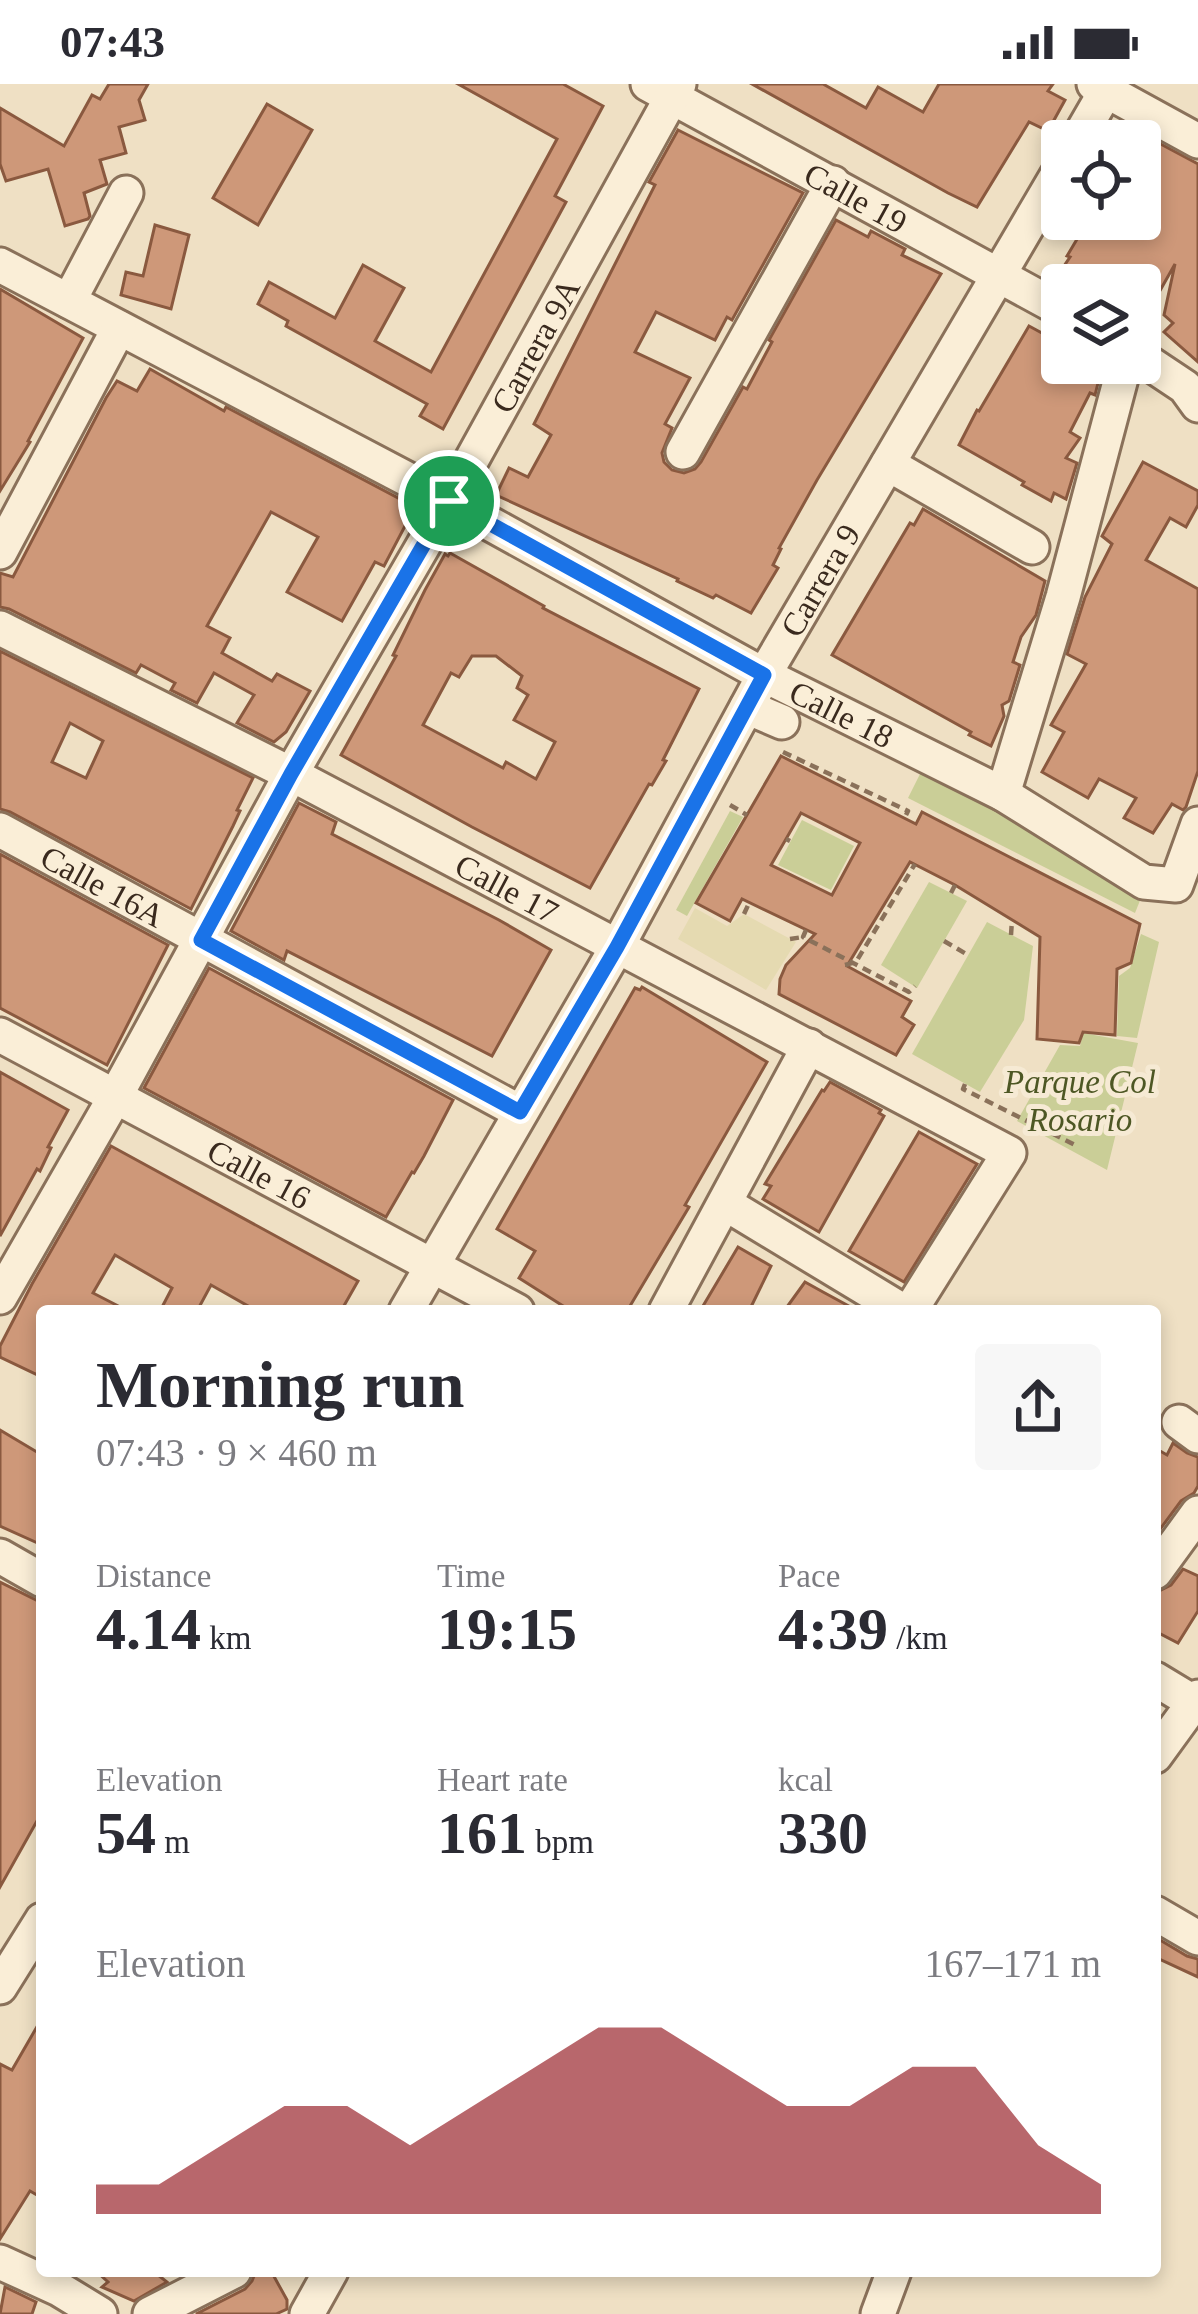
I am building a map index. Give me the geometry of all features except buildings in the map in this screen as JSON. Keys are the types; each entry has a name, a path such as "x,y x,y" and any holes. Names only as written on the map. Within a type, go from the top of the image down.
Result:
{"street":[{"path":"1087,120 1104,86 1198,141"},
{"name":"Calle 19","path":"666,88 1041,298"},
{"name":"Carrera 9A","path":"0,1297 449,501 666,88"},
{"path":"683,452 833,183"},
{"path":"68,302 126,193"},
{"name":"Carrera 9","path":"409,1305 617,947 764,675 1041,203"},
{"name":"Calle 18","path":"0,266 449,501 764,675 1003,794 1144,882 1176,885 1198,824"},
{"path":"0,552 119,328"},
{"path":"1161,371 1184,387 1198,405"},
{"path":"1003,794 1063,597 1119,384"},
{"path":"888,464 1032,547"},
{"name":"Calle 17","path":"0,628 291,774 1009,1153 911,1305"},
{"path":"741,718 782,722"},
{"name":"Calle 16A","path":"0,830 520,1112"},
{"name":"Calle 16","path":"0,1035 506,1305"},
{"path":"669,1305 809,1046"},
{"path":"726,1204 897,1305"},
{"path":"1161,1564 1198,1514"},
{"path":"0,1556 36,1577"},
{"path":"1161,1682 1196,1700 1161,1748"},
{"path":"1161,1916 1198,1938"},
{"path":"0,1987 36,1930"},
{"path":"0,2262 100,2314"},
{"path":"150,2314 222,2277"},
{"path":"307,2314 328,2277"},
{"path":"878,2314 892,2277"}],"path":[{"path":"741,718 908,811 906,814"},
{"path":"730,805 747,814"},
{"path":"845,965 856,962 915,864"},
{"path":"951,893 955,885"},
{"path":"744,914 749,903"},
{"path":"1011,935 1012,920"},
{"path":"790,939 804,933 893,987 910,992 915,986"},
{"path":"944,941 968,955"},
{"path":"965,1084 963,1089 1075,1145"}],"shaded area":[{"path":"695,908 727,926 744,914 796,942 766,990 678,939"}],"green space":[{"path":"925,764 1145,888 1135,913 908,798"},
{"path":"730,811 743,817 687,916 676,910"},
{"path":"802,820 854,846 831,890 778,865"},
{"path":"929,882 967,901 917,988 881,965"},
{"path":"987,922 1033,946 1024,1020 980,1092 912,1054"},
{"path":"1141,934 1159,942 1137,1038 1117,1036 1119,976 1130,968"},
{"name":"Parque Col Rosario","path":"1083,1033 1138,1043 1107,1170 1017,1121 1060,1045 1080,1046"}],"route":[{"path":"449,501 764,675 617,947 520,1112 201,940 449,501"}]}
